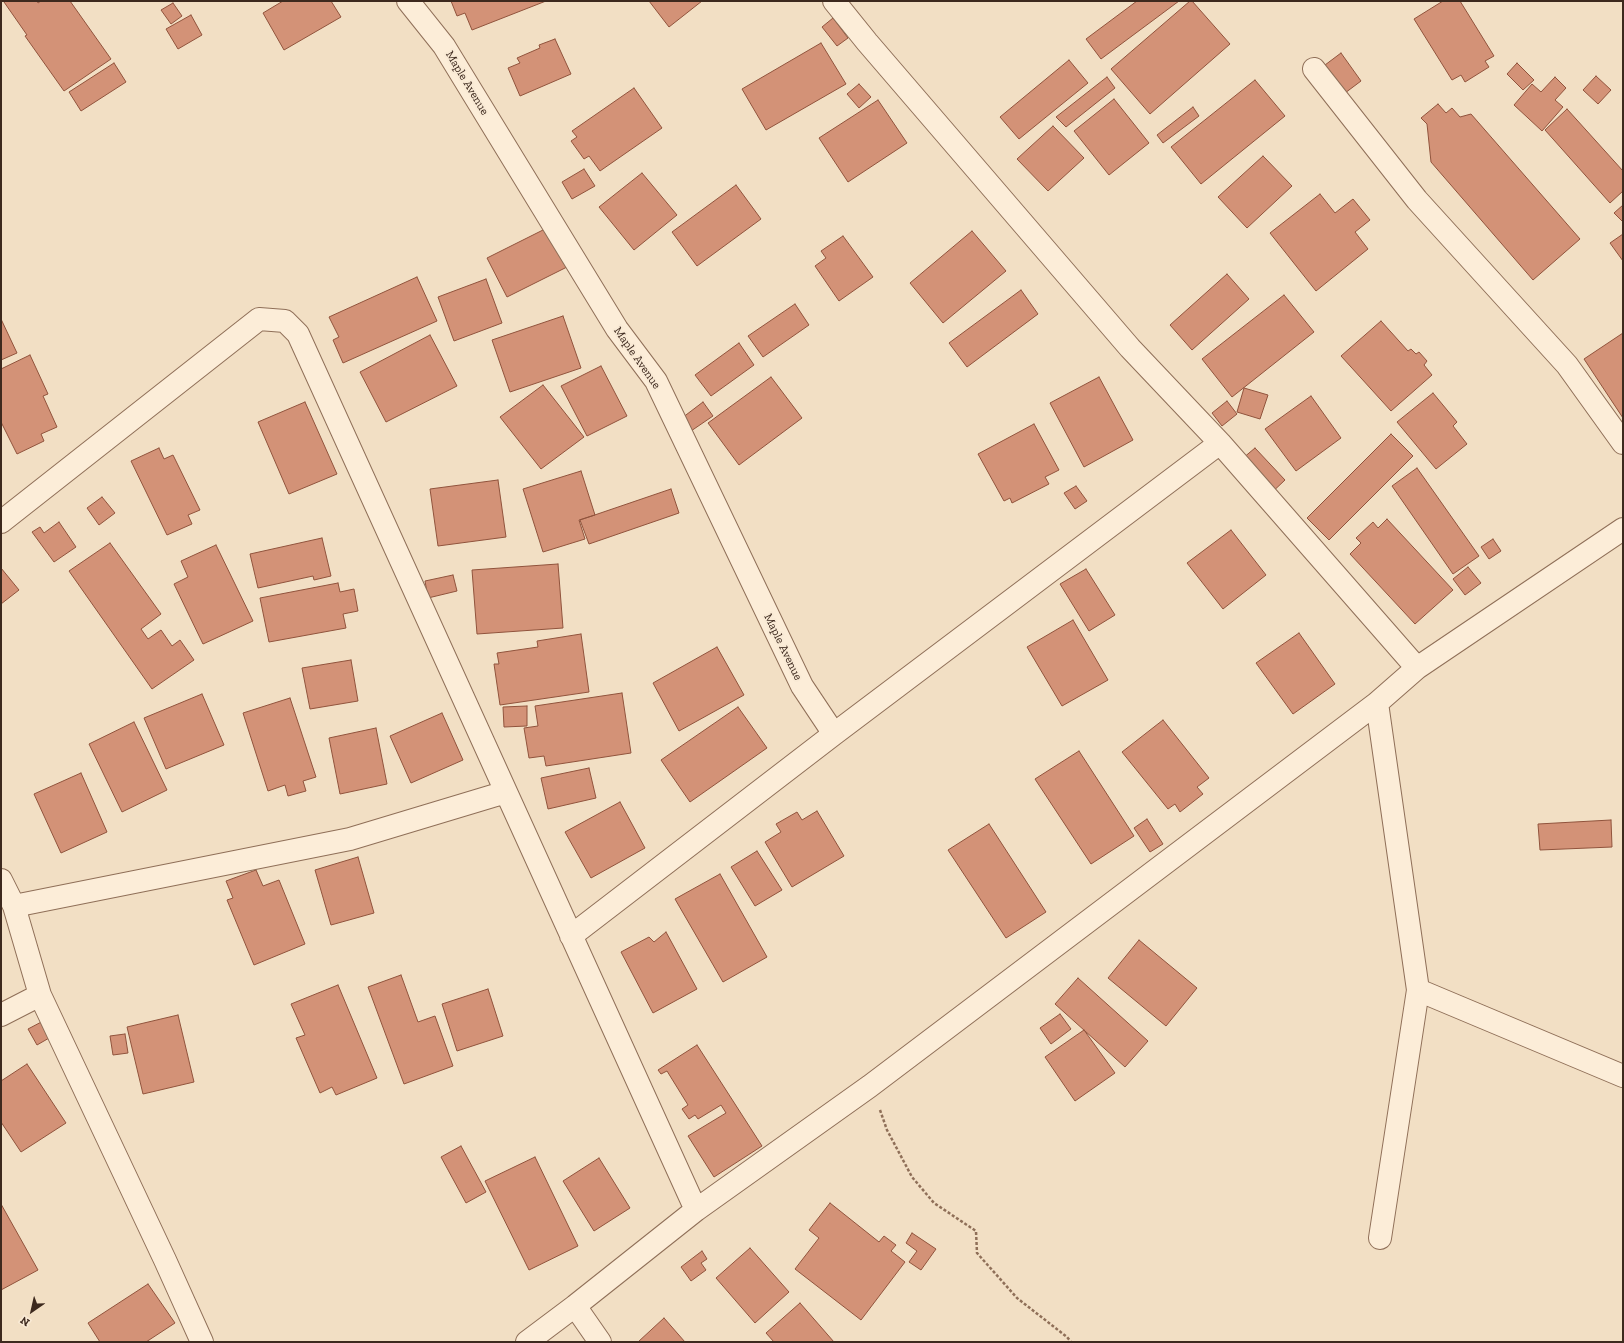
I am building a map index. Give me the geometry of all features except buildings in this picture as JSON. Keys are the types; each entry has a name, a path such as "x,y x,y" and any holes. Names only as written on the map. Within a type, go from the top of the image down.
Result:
{"street":[{"name":"Maple Avenue","path":"408,1 444,46 617,329 656,381 802,686 834,734"},
{"path":"834,1 866,42 1130,348 1220,443 1417,668"},
{"path":"1314,69 1417,200 1567,365 1623,443"},
{"path":"1,522 259,319 285,321 298,334 696,1210"},
{"path":"571,936 834,734 1220,443"},
{"path":"527,1342 696,1210 870,1086 1377,702 1417,668 1623,529"},
{"path":"1377,702 1418,990 1380,1238"},
{"path":"14,906 350,839 506,792"},
{"path":"1,880 14,906 40,994 202,1342"},
{"path":"1418,990 1623,1076"},
{"path":"1,1015 40,994"},
{"path":"575,1306 600,1342"}],"path":[{"path":"870,1086 888,1130 912,1177 934,1203 976,1231 977,1253 1017,1298 1067,1337 1071,1342"}]}
